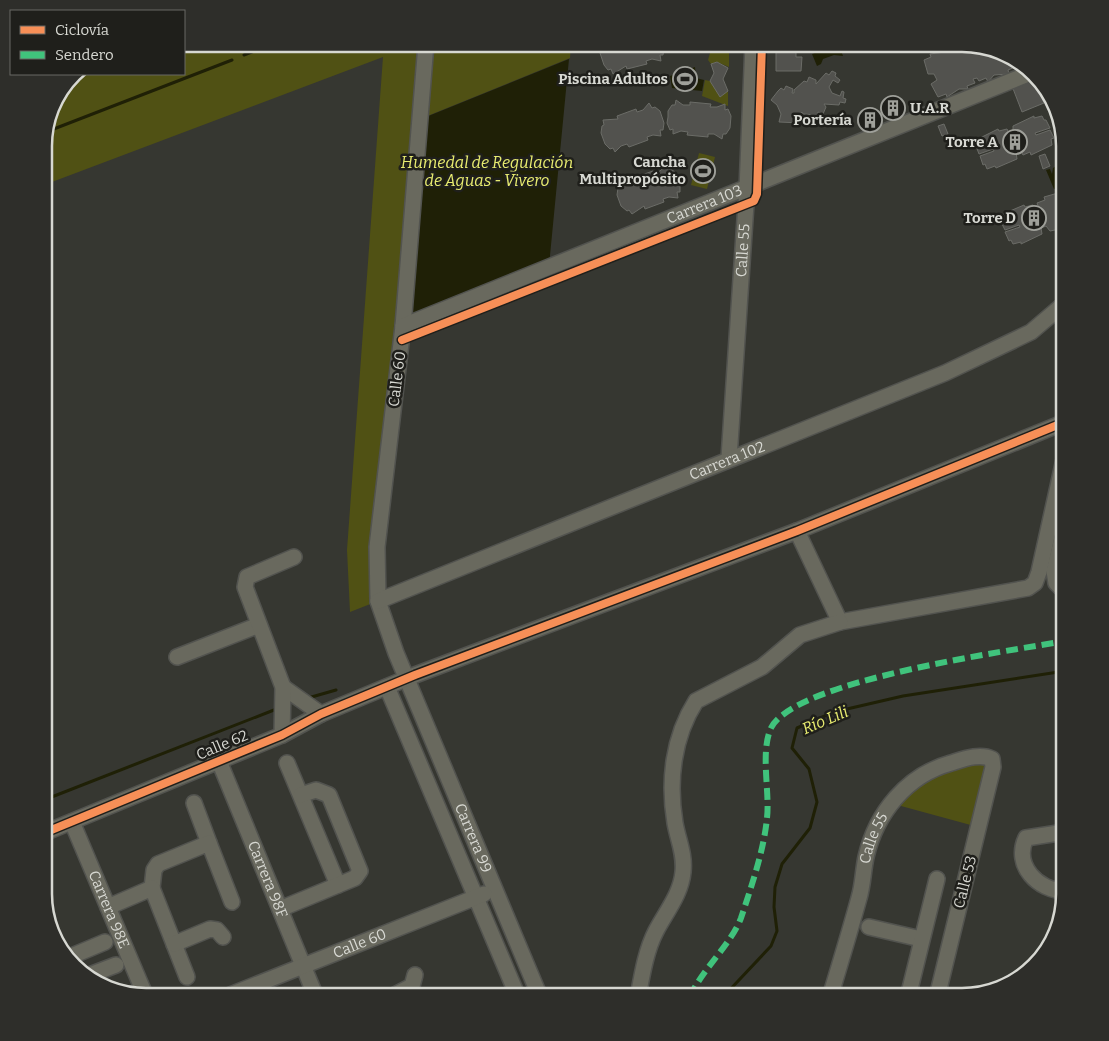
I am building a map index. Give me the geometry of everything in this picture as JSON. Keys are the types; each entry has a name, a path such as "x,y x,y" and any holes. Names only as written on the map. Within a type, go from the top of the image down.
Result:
{"street":[{"name":"Calle 55","path":"729,458 747,189 753,52"},
{"name":"Calle 60","path":"408,678 396,653 378,601 377,547 403,326 425,53"},
{"name":"Carrera 103","path":"403,326 747,189 1024,76"},
{"name":"Carrera 102","path":"378,601 729,458 945,373 1031,332 1056,311"},
{"name":"Calle 62","path":"53,829 282,735 321,714 408,678 797,530 1056,426"},
{"path":"640,988 655,932 674,900 683,875 684,860 675,822 673,793 674,756 679,732 696,701 762,667 800,635 840,622 1028,588 1035,583 1056,493"},
{"path":"797,530 840,622"},
{"path":"282,735 283,687 245,587 247,577 294,557"},
{"path":"1056,564 1054,572 1056,583"},
{"path":"177,657 259,625"},
{"name":"Carrera 99","path":"408,678 536,988"},
{"path":"283,687 321,714"},
{"name":"Carrera 99","path":"387,687 514,988"},
{"name":"Calle 55","path":"834,988 862,925 872,839 890,803 897,795 924,774 951,763 977,756 988,757 992,759 993,767"},
{"name":"Carrera 98F","path":"219,761 313,988"},
{"path":"287,763 338,884"},
{"name":"Calle 53","path":"939,988 993,767"},
{"path":"280,908 354,878 360,871 329,795 316,790 301,795"},
{"path":"194,803 232,902"},
{"name":"Carrera 98E","path":"72,822 142,988"},
{"path":"1056,833 1026,838 1021,847 1026,868 1038,883 1048,889 1056,890"},
{"path":"187,977 152,888 154,870 158,864 209,843"},
{"path":"910,988 937,879"},
{"path":"108,907 152,888"},
{"name":"Calle 60","path":"248,988 495,890"},
{"path":"862,925 922,940"},
{"path":"174,944 210,929 217,930 223,937"},
{"path":"75,955 105,942"},
{"path":"94,973 116,965"},
{"path":"404,988 412,986 415,975"}],"shaded area":[{"path":"570,52 570,58 420,119 378,601 350,612 347,550 383,57 53,182 53,134 60,110 68,94 85,75 185,75 185,53"},
{"path":"729,52 729,67 717,62 711,64 708,60 710,53"},
{"path":"705,80 710,81 720,96 728,91 728,106 702,96"},
{"name":"Cancha Multipropósito","path":"699,153 715,157 707,189 691,185"},
{"path":"988,757 978,827 890,803 924,774"}],"water":[{"path":"817,52 842,52 843,56 834,55 823,59 821,64 817,66 812,54"},
{"name":"Humedal de Regulación de Aguas - Vivero","path":"569,59 549,266 403,326 421,119"},
{"name":"Piscina Adultos","path":"695,67 696,78 704,80 702,91 672,88 670,76"},
{"path":"1056,166 1056,188 1054,189 1046,170 1050,169 1052,174 1053,168"}],"building":[{"path":"663,52 663,55 660,55 661,61 652,59 646,61 647,64 627,69 626,66 613,74 611,69 608,70 604,65 600,53"},
{"path":"776,52 796,52 796,57 802,57 801,71 776,71"},
{"path":"963,52 981,54 1014,67 1008,70 1009,74 994,75 988,82 986,78 979,81 977,78 973,79 975,83 967,86 968,89 959,89 947,97 946,94 938,97 931,84 937,80 934,74 928,74 924,60 931,57 930,54"},
{"path":"717,62 728,68 723,79 728,91 720,97 710,81 714,73 711,64"},
{"path":"832,71 836,73 835,76 840,80 838,83 833,80 829,87 832,93 840,96 842,91 844,92 843,98 846,99 845,103 840,102 839,105 824,104 826,107 823,114 818,112 817,115 803,114 802,112 800,114 804,116 801,123 779,122 781,114 777,105 771,100 781,88 784,90 786,86 793,89 792,93 794,93 794,90 804,81 807,82 809,77 816,80 816,84 826,73 829,75"},
{"path":"1029,80 1040,92 1044,103 1022,112 1012,86"},
{"path":"676,100 683,105 690,105 690,102 711,104 710,107 725,104 725,110 728,109 731,116 730,128 726,134 723,134 722,139 714,134 708,134 708,137 687,135 688,132 681,131 673,134 673,129 670,130 667,123 668,111 672,105 675,105"},
{"path":"649,103 652,108 655,107 660,111 664,123 663,130 660,130 661,136 653,135 647,137 648,140 629,147 627,144 621,146 615,152 613,148 610,149 605,144 601,133 602,126 604,125 603,120 618,119 617,116 636,109 637,112 643,110"},
{"name":"U.A.R","path":"886,103 900,104 900,113 886,118"},
{"name":"Portería","path":"874,113 877,121 863,127 862,117"},
{"name":"Torre A","path":"1034,116 1034,118 1042,116 1050,128 1035,133 1036,135 1050,130 1054,138 1051,139 1052,145 1031,155 1030,152 1023,155 1021,151 1016,152 1017,159 996,168 995,166 987,169 985,164 983,165 980,156 994,151 993,149 979,154 976,146 979,145 978,139 998,129 999,131 1007,129 1009,133 1013,132 1013,126"},
{"name":"U.A.R","path":"944,124 948,134 942,136 938,126"},
{"path":"1045,154 1050,166 1043,169 1039,156"},
{"path":"666,165 668,170 671,169 676,173 680,185 680,192 677,192 678,198 669,197 663,199 664,202 645,209 644,206 632,214 621,206 617,195 618,188 621,187 620,182 634,181 633,178 653,171 654,174"},
{"name":"Torre D","path":"1056,194 1056,230 1050,231 1046,226 1041,228 1042,234 1021,244 1021,242 1013,244 1011,240 1009,241 1005,232 1020,227 1019,225 1005,230 1001,222 1004,221 1003,214 1024,205 1025,207 1033,205 1034,209 1039,208 1037,203 1045,200 1044,197"}],"waterway":[{"path":"244,55 250,53"},
{"path":"54,129 232,60"},
{"name":"Río Lili","path":"731,988 771,946 777,931 774,907 775,887 782,864 810,828 817,802 809,769 792,748 797,728 834,712 903,696 1056,672"},
{"path":"308,698 336,690"},
{"path":"53,796 279,708"}],"marked path":[{"path":"694,988 737,928 741,918 757,869 767,818 766,749 768,738 771,728 788,711 819,696 860,682 906,670 1056,643"}],"cycle path":[{"path":"402,340 754,201 757,194 762,52"},
{"path":"53,829 282,735 321,714 415,675 797,531 1056,426"}],"place":[{"name":"Piscina Adultos","path":"685,79"},
{"name":"U.A.R","path":"893,108"},
{"name":"Portería","path":"870,120"},
{"name":"Torre A","path":"1015,142"},
{"name":"Cancha Multipropósito","path":"703,171"},
{"name":"Torre D","path":"1034,218"}]}
